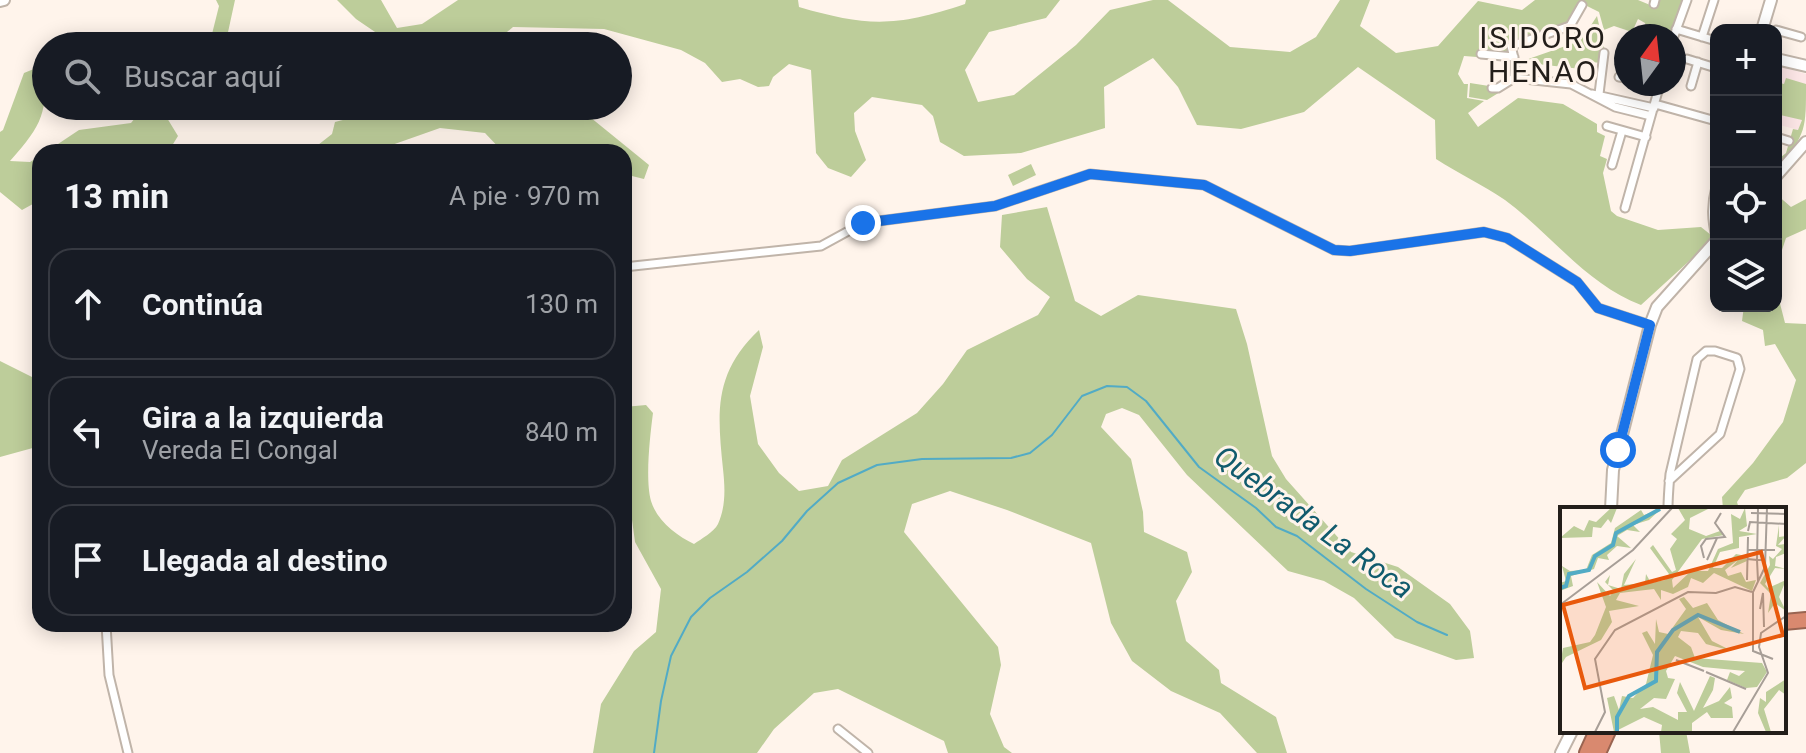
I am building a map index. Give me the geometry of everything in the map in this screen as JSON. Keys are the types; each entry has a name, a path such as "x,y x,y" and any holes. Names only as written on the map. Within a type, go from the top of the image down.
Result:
{"highway":[{"path":"1786,612 1806,610"},
{"path":"1786,622 1806,620"},
{"path":"1587,753 1596,733"},
{"path":"1598,753 1607,733"}],"main road":[{"path":"1763,24 1771,0"},
{"path":"1782,60 1806,66"},
{"path":"1782,169 1806,142"},
{"path":"1611,507 1613,470 1650,325 1657,307 1710,248"},
{"path":"1561,753 1571,733"}],"street":[{"path":"1678,24 1687,0"},
{"path":"1702,37 1714,0"},
{"path":"1514,78 1511,46 1570,26 1582,5"},
{"path":"1782,32 1801,37"},
{"path":"1686,34 1710,39"},
{"path":"1599,94 1604,53"},
{"path":"1481,54 1514,57"},
{"path":"1687,59 1710,66"},
{"path":"1691,86 1698,62"},
{"path":"1492,88 1498,88 1514,78 1571,84 1615,107 1653,109"},
{"path":"1590,94 1710,120"},
{"path":"1625,208 1655,96"},
{"path":"1607,126 1646,137"},
{"path":"1612,165 1622,131"},
{"path":"1782,139 1789,141"},
{"path":"632,266 821,246 863,223 995,206 1090,174 1204,185 1334,250 1350,251 1484,232 1507,238 1577,282 1598,308 1650,325"},
{"path":"1668,507 1669,481 1697,359 1706,351 1737,358 1740,369 1720,434 1669,481"},
{"path":"106,632 109,675 128,753"},
{"path":"838,729 868,753"}],"shaded area":[{"path":"1782,67 1806,74 1806,110 1798,130 1782,126"}],"green space":[{"path":"216,0 235,0 228,32 212,32 219,6"},
{"path":"337,0 381,0 397,28 422,24 458,0 798,0 799,7 823,14 882,22 941,12 965,4 966,0 1060,0 1046,18 989,32 965,70 978,102 1014,95 1076,45 1110,10 1153,0 1168,0 1230,47 1290,52 1316,37 1340,0 1370,0 1360,26 1396,53 1438,46 1478,1 1522,10 1535,0 1638,0 1655,7 1659,0 1682,0 1674,24 1645,24 1638,19 1636,24 1614,24 1604,30 1599,12 1585,5 1565,24 1508,45 1509,53 1478,52 1477,57 1464,56 1458,74 1464,84 1468,84 1467,98 1484,101 1468,113 1478,127 1518,98 1563,104 1597,124 1597,132 1605,136 1600,156 1607,159 1603,173 1611,211 1658,230 1701,227 1710,234 1710,242 1641,305 1621,296 1586,272 1505,200 1436,159 1435,120 1358,67 1304,112 1241,129 1197,125 1178,87 1153,58 1104,87 1105,128 1021,153 964,156 940,142 933,116 922,105 872,97 854,113 855,131 866,160 851,177 828,168 816,153 811,70 789,64 773,77 769,86 758,87 740,79 722,82 705,63 681,50 632,37 632,32 604,29 513,27 507,32 375,32"},
{"path":"1597,16 1604,47 1601,63 1582,61 1581,69 1520,62 1577,42 1574,31 1584,36"},
{"path":"32,70 32,120 40,120 10,161 32,161 32,204 22,210 0,192 0,132 24,73"},
{"path":"1786,78 1806,84 1806,111 1800,137 1782,164 1793,129 1798,130 1802,120 1782,115"},
{"path":"1470,83 1489,86 1489,90 1500,92 1487,100 1469,97"},
{"path":"133,120 168,120 178,136 173,144 58,144 79,130 131,123"},
{"path":"594,120 623,144 495,144 485,133 440,128 395,144 319,144 332,134 335,122"},
{"path":"632,151 649,165 644,179 632,176"},
{"path":"1031,164 1036,175 1013,186 1008,175"},
{"path":"1782,199 1791,207 1806,199 1806,229 1786,238 1782,250"},
{"path":"1047,207 1075,301 1101,316 1138,295 1236,309 1272,456 1286,479 1351,552 1398,567 1450,604 1470,631 1474,658 1456,660 1395,638 1354,598 1324,581 1288,571 1187,475 1139,415 1122,408 1106,414 1101,427 1131,459 1143,512 1144,532 1187,552 1192,572 1176,601 1186,641 1219,670 1221,683 1276,717 1287,753 1257,753 1220,713 1171,691 1132,661 1111,623 1091,543 950,491 912,504 904,532 998,647 1001,665 990,714 1004,747 1012,753 948,753 944,741 838,689 814,693 774,729 757,753 593,753 601,704 634,651 656,632 661,589 635,542 632,520 632,406 646,405 653,413 648,470 649,492 654,508 668,527 694,544 714,530 721,517 724,504 720,429 722,394 734,362 759,330 763,347 750,396 758,444 779,473 799,491 828,486 842,460 917,413 967,350 1038,315 1050,297 1027,279 1000,247 1002,215"},
{"path":"1782,311 1785,323 1806,324 1806,463 1787,478 1745,490 1737,502 1738,507 1723,507 1722,497 1753,463 1783,422 1796,380 1775,344 1765,346 1763,330 1742,321 1743,312"},
{"path":"0,361 32,377 32,448 0,457"},
{"path":"1659,733 1686,733 1690,753 1661,753"}],"waterway":[{"name":"Quebrada La Roca","path":"654,753 671,656 691,617 710,598 747,572 782,541 807,511 838,483 877,465 922,459 1011,458 1030,453 1052,435 1082,396 1107,386 1127,387 1146,401 1199,467 1256,508 1276,527 1297,536 1366,589 1417,622 1447,635"}],"district":[{"name":"ISIDORO HENAO","path":"1543,54"}],"route":[{"path":"863,223 995,206 1090,174 1204,185 1334,250 1350,251 1484,232 1507,238 1577,282 1598,308 1650,325 1618,450"}]}
